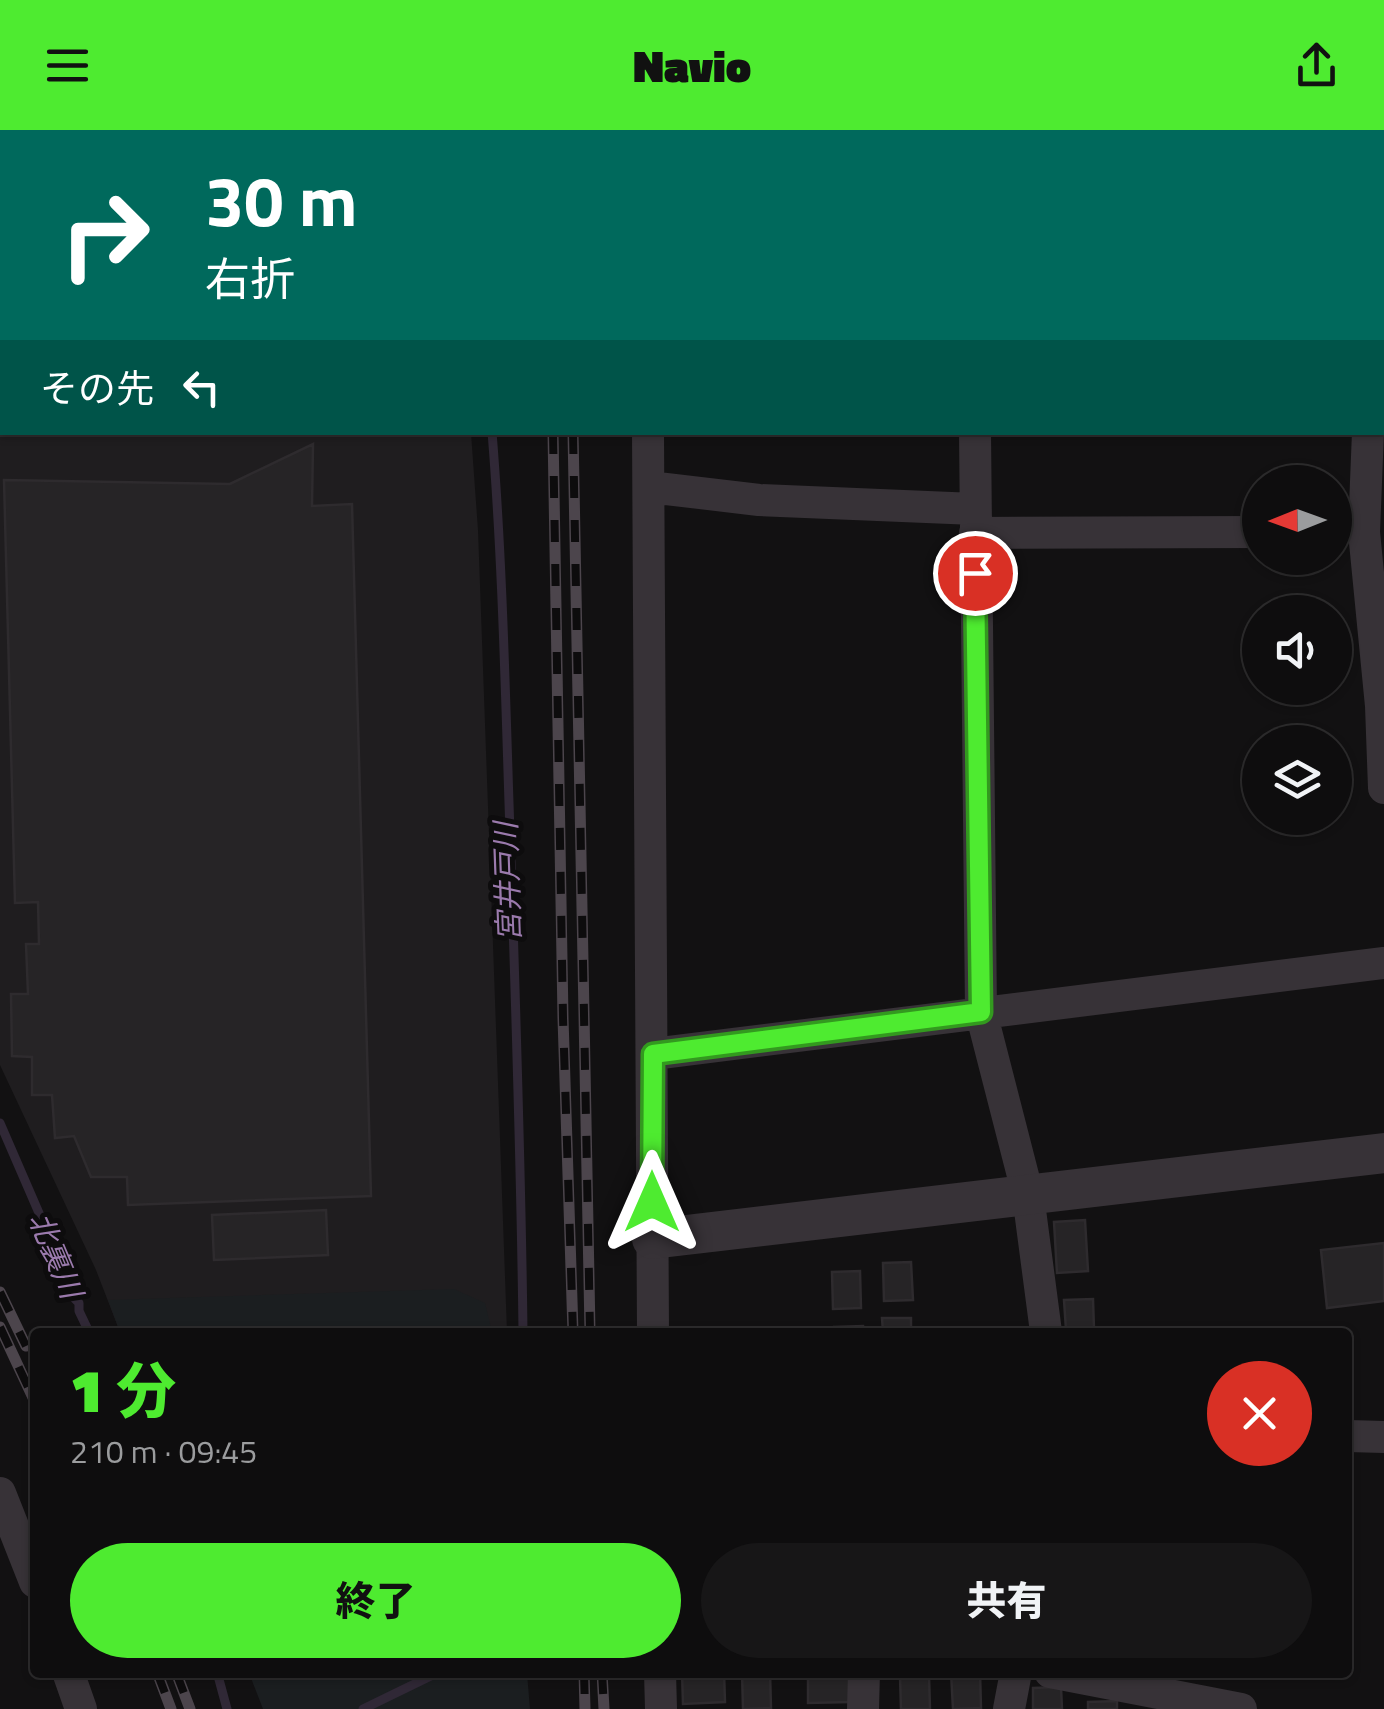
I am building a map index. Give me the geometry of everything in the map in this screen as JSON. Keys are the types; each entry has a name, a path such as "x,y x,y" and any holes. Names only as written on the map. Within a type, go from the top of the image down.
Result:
{"street":[{"path":"648,435 653,1328"},
{"path":"976,435 981,1012 1028,1195 1045,1328"},
{"path":"1352,521 1367,435"},
{"path":"649,487 975,521 1242,531"},
{"path":"1352,543 1382,706 1384,788"},
{"path":"653,1054 1384,963"},
{"path":"652,1239 1384,1152"},
{"path":"1352,1436 1384,1437"},
{"path":"0,1493 20,1565"},
{"path":"70,1678 82,1709"},
{"path":"660,1678 661,1709"},
{"path":"862,1709 864,1678"},
{"path":"1009,1709 1015,1678"},
{"path":"1074,1678 1164,1701 1241,1709"}],"shaded area":[{"path":"0,435 471,435 478,530 507,1328 118,1328 96,1270 0,1065"},
{"path":"454,1289 485,1303 491,1328 118,1328 108,1300"},
{"path":"251,1678 527,1678 530,1709 263,1709"}],"building":[{"path":"313,444 312,506 352,504 371,1196 128,1205 127,1177 91,1177 74,1136 55,1138 52,1095 32,1095 32,1057 12,1056 11,994 28,994 26,944 39,944 38,902 15,903 4,480 230,484"},
{"path":"326,1210 328,1255 214,1260 212,1215"},
{"path":"1085,1220 1088,1271 1057,1273 1054,1222"},
{"path":"1384,1243 1384,1301 1327,1308 1321,1250"},
{"path":"911,1262 913,1300 884,1301 883,1263"},
{"path":"860,1271 861,1308 833,1309 832,1272"},
{"path":"1093,1299 1094,1328 1066,1328 1064,1300"},
{"path":"882,1318 911,1318 911,1328 883,1328"},
{"path":"682,1678 724,1678 725,1702 683,1704"},
{"path":"742,1678 770,1678 771,1708 743,1709"},
{"path":"808,1678 849,1678 850,1702 808,1703"},
{"path":"900,1678 929,1678 930,1709 901,1709"},
{"path":"951,1678 980,1678 981,1708 953,1709"},
{"path":"1061,1687 1062,1709 1033,1709 1033,1688"},
{"path":"1117,1701 1117,1709 1088,1709 1088,1702"}],"waterway":[{"name":"宮井戸川","path":"492,435 518,1068 523,1328"},
{"name":"北裏川","path":"0,1123 87,1328"},
{"name":"北裏川","path":"219,1678 227,1709"},
{"name":"宮井戸川","path":"363,1709 427,1678"}],"railway":[{"path":"553,435 573,1328"},
{"path":"573,435 590,1328"},
{"path":"0,1292 26,1346"},
{"path":"0,1327 30,1391"},
{"path":"159,1678 171,1709"},
{"path":"178,1678 190,1709"},
{"path":"584,1678 585,1709"},
{"path":"602,1678 604,1709"}],"route":[{"path":"652,1202 653,1054 981,1012 975,573"}]}
